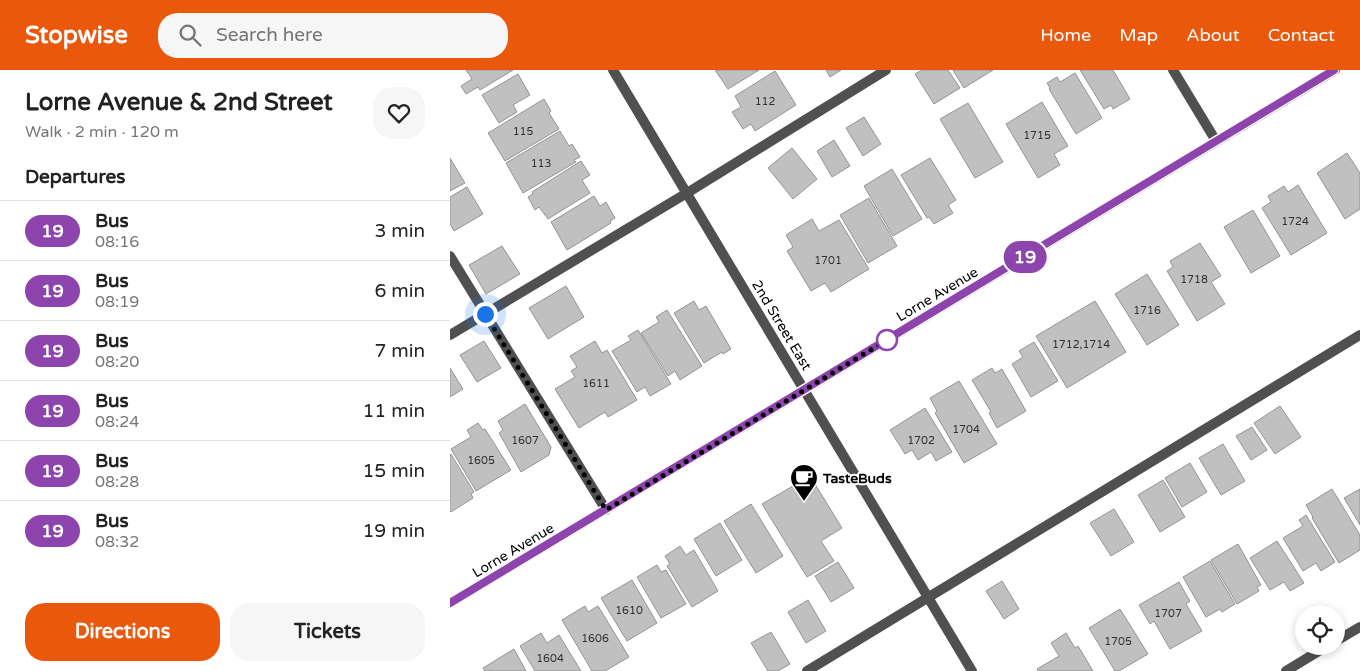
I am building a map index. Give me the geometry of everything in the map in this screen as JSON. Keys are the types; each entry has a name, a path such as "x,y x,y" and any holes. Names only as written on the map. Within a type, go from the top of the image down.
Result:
{"main road":[{"name":"Lorne Avenue","path":"450,603 1334,70"}],"street":[{"name":"2nd Street East","path":"614,70 972,671"},
{"path":"1173,70 1216,141"},
{"path":"450,335 687,193 883,71"},
{"path":"450,256 606,510"},
{"path":"807,671 1360,335"},
{"path":"1345,636 1360,627"},
{"path":"1286,671 1312,655"}],"building":[{"path":"466,70 513,70 480,90 478,87 466,94 461,86 472,79"},
{"path":"715,70 759,70 728,89"},
{"path":"826,70 841,70 830,77"},
{"path":"922,70 948,70 960,88 934,104 915,74"},
{"path":"953,70 993,70 964,88"},
{"path":"1080,70 1113,70 1130,99 1113,109 1111,105 1104,109"},
{"path":"775,71 796,105 755,131 751,124 743,129 732,112 741,107 735,96"},
{"path":"1075,73 1102,118 1076,134 1047,83 1057,77 1060,82"},
{"path":"518,74 530,95 513,105 517,112 499,123 482,95"},
{"path":"544,99 551,111 549,113 559,129 505,161 488,133"},
{"path":"1042,102 1068,146 1054,154 1060,165 1038,178 1006,124"},
{"path":"968,103 1003,162 975,178 940,119"},
{"path":"864,117 881,144 863,156 846,128"},
{"path":"560,131 569,146 572,144 580,157 574,160 576,162 523,193 506,163"},
{"path":"834,140 850,166 832,177 817,151"},
{"path":"792,148 817,179 793,199 768,168"},
{"path":"1347,153 1360,173 1360,209 1345,219 1317,173"},
{"path":"450,158 465,183 450,191"},
{"path":"930,158 956,200 948,205 953,213 934,224 929,217 927,218 901,175"},
{"path":"581,161 590,175 582,180 590,193 548,219 539,207 535,210 528,197 533,194 532,192"},
{"path":"892,169 922,219 893,236 864,186"},
{"path":"1298,185 1327,233 1291,255 1262,208 1271,202 1268,196 1284,186 1288,192"},
{"path":"467,187 483,214 454,231 450,224 450,197"},
{"path":"594,196 600,206 606,202 615,218 610,221 611,223 567,250 551,222"},
{"path":"869,198 897,246 868,263 840,215"},
{"path":"1253,210 1280,256 1251,273 1224,227"},
{"path":"812,219 819,231 839,220 869,269 831,292 825,283 811,291 787,251 793,247 786,235"},
{"path":"1200,243 1221,276 1211,282 1225,304 1197,321 1167,271 1173,267 1170,261"},
{"path":"502,246 520,274 486,294 469,265"},
{"path":"1147,274 1179,325 1147,345 1115,294"},
{"path":"566,286 584,317 548,339 529,308"},
{"path":"694,301 699,310 706,306 731,349 704,363 674,313"},
{"path":"1095,301 1126,352 1067,388 1036,336"},
{"path":"667,310 702,366 680,380 675,371 668,376 641,333 659,322 656,317"},
{"path":"638,330 671,384 650,396 645,387 637,392 612,351 631,340 628,336"},
{"path":"484,341 501,368 477,382 460,355"},
{"path":"595,341 602,353 607,350 637,400 608,417 605,412 579,428 555,389 575,377 571,371 577,367 570,356"},
{"path":"1034,342 1058,381 1031,397 1012,364 1023,357 1019,351"},
{"path":"450,368 463,389 450,397"},
{"path":"992,368 995,373 1002,369 1026,411 997,428 989,413 991,412 972,380"},
{"path":"959,381 997,444 964,463 935,413 937,411 930,398"},
{"path":"525,404 551,447 549,455 521,472 499,433 503,430 498,421"},
{"path":"1280,406 1301,437 1275,454 1254,423"},
{"path":"925,408 952,452 936,461 931,452 918,460 912,450 905,454 890,430"},
{"path":"478,423 483,430 485,429 511,470 476,491 451,449 471,437 467,430"},
{"path":"1252,427 1267,450 1251,460 1236,436"},
{"path":"1223,444 1245,481 1221,495 1199,458"},
{"path":"450,455 474,492 471,494 473,498 451,512"},
{"path":"1190,463 1207,492 1182,507 1165,478"},
{"path":"810,476 842,528 821,541 834,561 807,577 762,504"},
{"path":"1163,480 1185,517 1160,532 1138,495"},
{"path":"1332,489 1360,535 1360,550 1339,563 1306,505"},
{"path":"1360,489 1360,525 1344,498"},
{"path":"751,504 783,556 756,573 724,521"},
{"path":"1114,509 1134,542 1111,556 1090,523"},
{"path":"1306,515 1335,562 1321,571 1316,563 1303,571 1283,538 1303,526 1299,520"},
{"path":"720,523 742,560 716,576 694,539"},
{"path":"1277,541 1304,583 1290,591 1284,582 1270,590 1250,558"},
{"path":"1238,544 1261,585 1257,587 1259,591 1237,604 1211,560"},
{"path":"680,546 686,555 694,550 718,591 692,607 667,566 670,564 665,556"},
{"path":"1210,561 1235,604 1222,612 1220,609 1206,617 1183,577"},
{"path":"838,562 854,588 831,602 815,576"},
{"path":"657,565 661,572 666,570 686,604 661,618 637,577"},
{"path":"632,580 657,623 627,641 601,598"},
{"path":"1002,581 1019,609 1004,619 986,591"},
{"path":"1179,582 1190,601 1186,604 1202,631 1170,649 1154,621 1150,624 1139,605"},
{"path":"808,600 826,631 806,643 788,612"},
{"path":"585,606 588,612 598,606 629,657 605,671 592,671 562,620"},
{"path":"1120,609 1148,654 1119,671 1115,671 1089,628"},
{"path":"771,632 790,664 778,671 768,671 751,643"},
{"path":"541,633 547,643 559,635 581,671 535,671 520,646"},
{"path":"1066,633 1075,648 1078,646 1093,671 1038,671 1037,669 1059,656 1051,643"},
{"path":"514,649 526,671 485,671 483,668"}],"bus line":[{"name":"19","path":"450,603 1334,70"}],"place":[{"name":"TasteBuds","path":"804,502"}],"route":[{"path":"485,314 606,510 887,340"}]}
